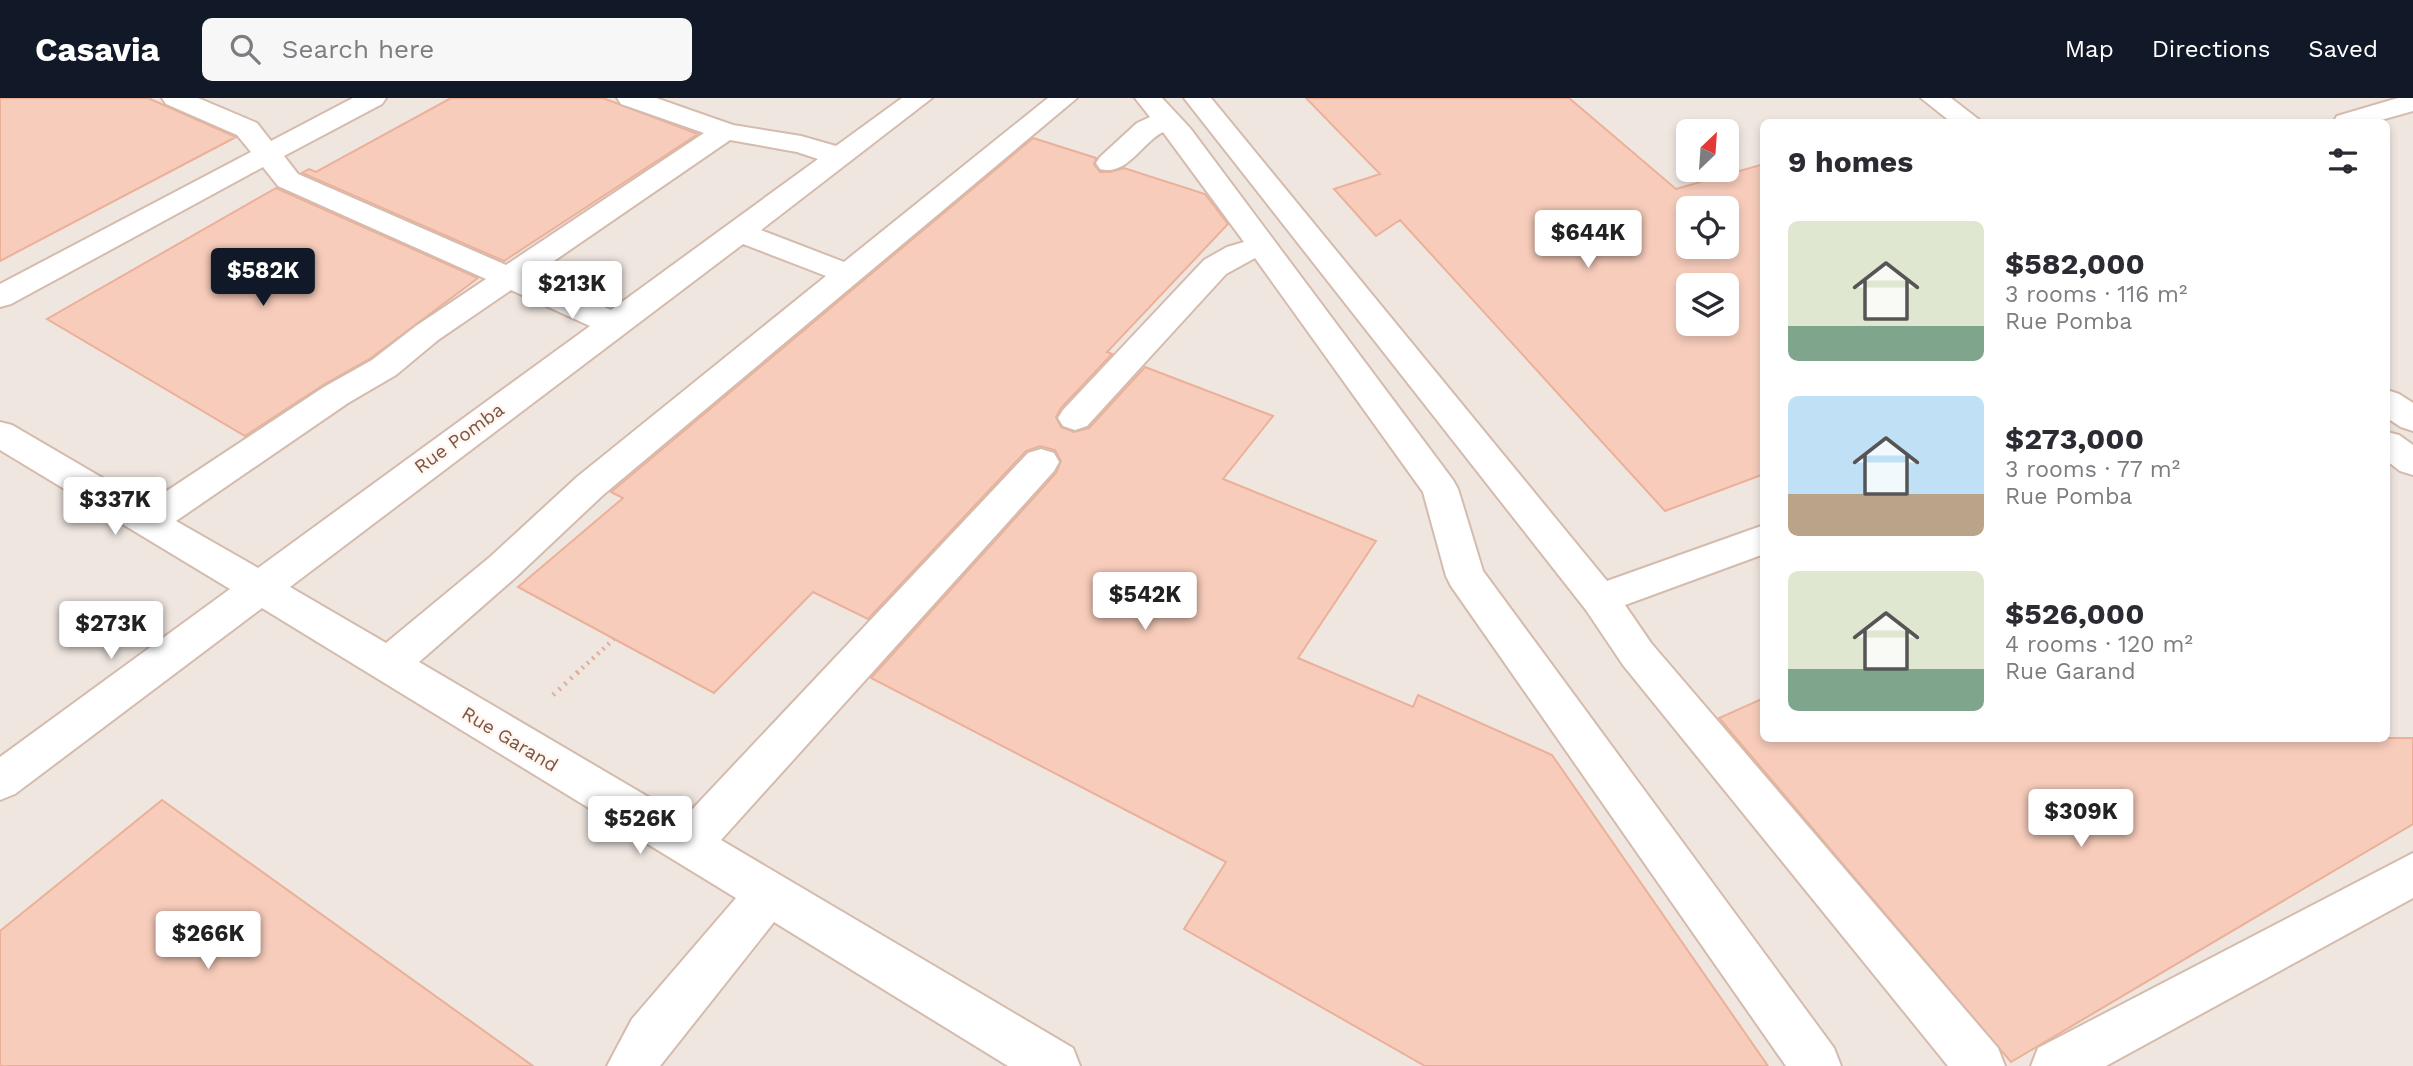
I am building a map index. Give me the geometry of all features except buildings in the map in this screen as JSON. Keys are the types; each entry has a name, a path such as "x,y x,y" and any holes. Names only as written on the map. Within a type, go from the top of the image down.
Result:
{"street":[{"path":"176,98 247,129 288,180 614,324"},
{"path":"0,297 373,98"},
{"path":"630,98 725,131 801,144 840,157"},
{"name":"Rue Pomba","path":"0,781 919,98"},
{"path":"388,665 503,567 590,486 1064,98"},
{"path":"1934,98 1964,119"},
{"path":"2357,119 2413,102"},
{"path":"1110,163 1170,105"},
{"path":"1170,105 1263,247 1440,489 1465,576 1816,1066"},
{"path":"1170,105 1600,598 1637,654 1980,1066"},
{"path":"147,522 336,395 369,378 508,278 725,131"},
{"path":"738,232 848,274"},
{"path":"1075,418 1215,267 1238,253 1263,247"},
{"path":"2390,404 2413,419"},
{"name":"Rue Garand","path":"0,434 1055,1066"},
{"path":"2390,446 2413,462"},
{"path":"687,846 1041,462"},
{"path":"1600,598 1760,540"},
{"path":"2056,1066 2413,874"},
{"path":"632,1066 650,1036 768,895"}],"path":[{"path":"553,695 614,639"}],"shaded area":[{"path":"0,98 2413,98 2413,1066 0,1066"}]}
